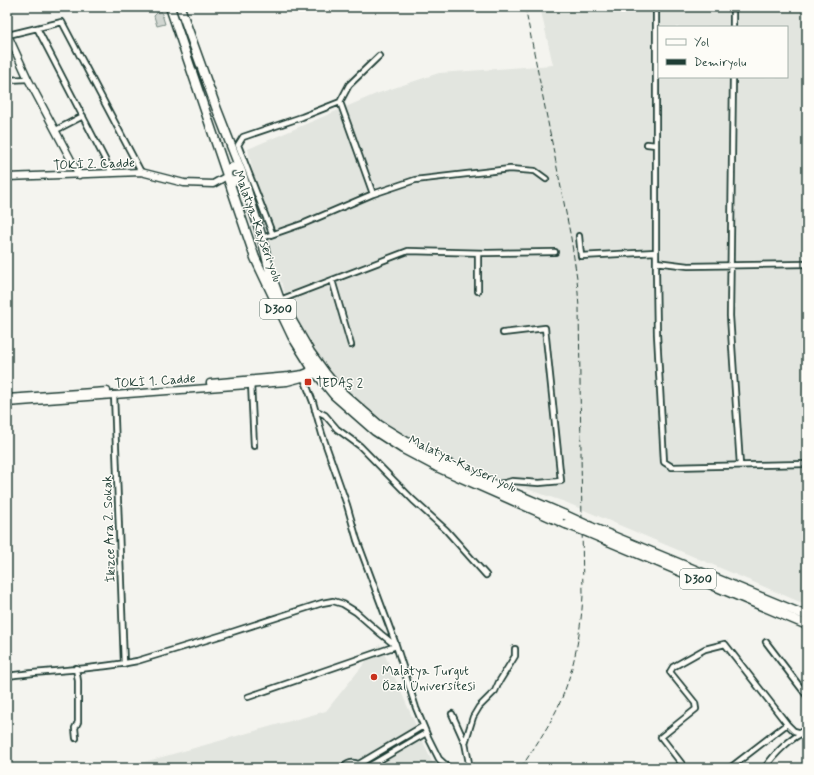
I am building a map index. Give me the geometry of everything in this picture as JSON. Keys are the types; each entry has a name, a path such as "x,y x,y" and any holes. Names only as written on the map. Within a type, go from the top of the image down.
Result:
{"highway":[{"name":"Malatya-Kayseri yolu","path":"170,7 255,258 292,336 315,371 334,395 369,426 403,449 437,467 590,530 807,625"},
{"name":"D300","path":"180,7 241,171 262,238 270,272 280,300 310,352 326,374 340,391 379,425 418,449 495,484 565,520"},
{"path":"227,176 229,169 233,167 238,168 241,171"},
{"name":"D300","path":"590,530 807,616"}],"main road":[{"path":"8,34 28,79 79,175"},
{"name":"TOKİ 2. Cadde","path":"7,177 140,172 184,183 213,184 227,176"},
{"path":"303,376 308,372 315,371"},
{"name":"TOKİ 1. Cadde","path":"7,403 251,382 303,376"},
{"name":"TOKİ 1. Cadde","path":"7,398 251,382"}],"street":[{"path":"656,7 657,334 664,462 672,467 807,464"},
{"path":"733,7 733,26"},
{"path":"8,34 62,22 140,172"},
{"path":"37,28 112,173"},
{"path":"272,234 238,145 243,137 302,117 340,102 349,85 379,56"},
{"path":"732,78 730,316 740,465"},
{"path":"7,80 28,79"},
{"path":"340,102 373,194"},
{"path":"56,130 83,116"},
{"path":"647,144 656,145"},
{"path":"262,238 305,223 373,194 415,180 510,169 535,171 546,179"},
{"path":"579,236 581,256 656,252"},
{"path":"280,300 408,251 478,253 555,252"},
{"path":"478,253 478,291"},
{"path":"656,262 688,266 807,264"},
{"path":"332,280 351,345"},
{"path":"495,484 512,481 540,483 561,481 545,328 503,333"},
{"path":"303,376 347,505 357,540 396,646 416,708 439,759 449,768"},
{"path":"251,382 254,446"},
{"name":"İkizce Ara 2. Sokak","path":"114,394 124,664"},
{"path":"315,410 325,415 337,429 360,446 413,500 446,530 486,574"},
{"path":"7,676 32,672 124,664 226,634 322,603 334,601 343,604 356,612 396,646"},
{"path":"766,642 807,696"},
{"path":"685,768 661,737 696,709 695,703 670,672 673,667 705,649 725,644 787,724 794,731 804,732"},
{"path":"248,697 396,646"},
{"path":"465,743 473,717 479,707 495,691 514,656 515,649"},
{"path":"76,668 78,681 78,722 76,728 76,738"},
{"path":"452,714 465,743 470,768"},
{"path":"730,768 787,724"},
{"path":"343,768 345,765 352,762 360,766 423,726"},
{"path":"765,768 783,748 804,732"},
{"path":"366,768 426,733"}],"shaded area":[{"path":"540,7 807,7 807,605 565,502 465,468 392,432 348,394 295,323 269,246 248,149 376,94 439,73 553,65"},
{"path":"160,8 165,24 157,26 154,16 157,13 157,9"},
{"name":"Malatya Turgut Özal Üniversitesi","path":"380,644 432,762 441,768 123,768 326,711"}],"railway":[{"path":"521,768 544,733 562,698 575,654 583,595 579,308 577,278 571,238 525,7"}],"place":[{"name":"TEDAŞ 2","path":"308,382"},
{"name":"Malatya Turgut Özal Üniversitesi","path":"374,677"}]}
